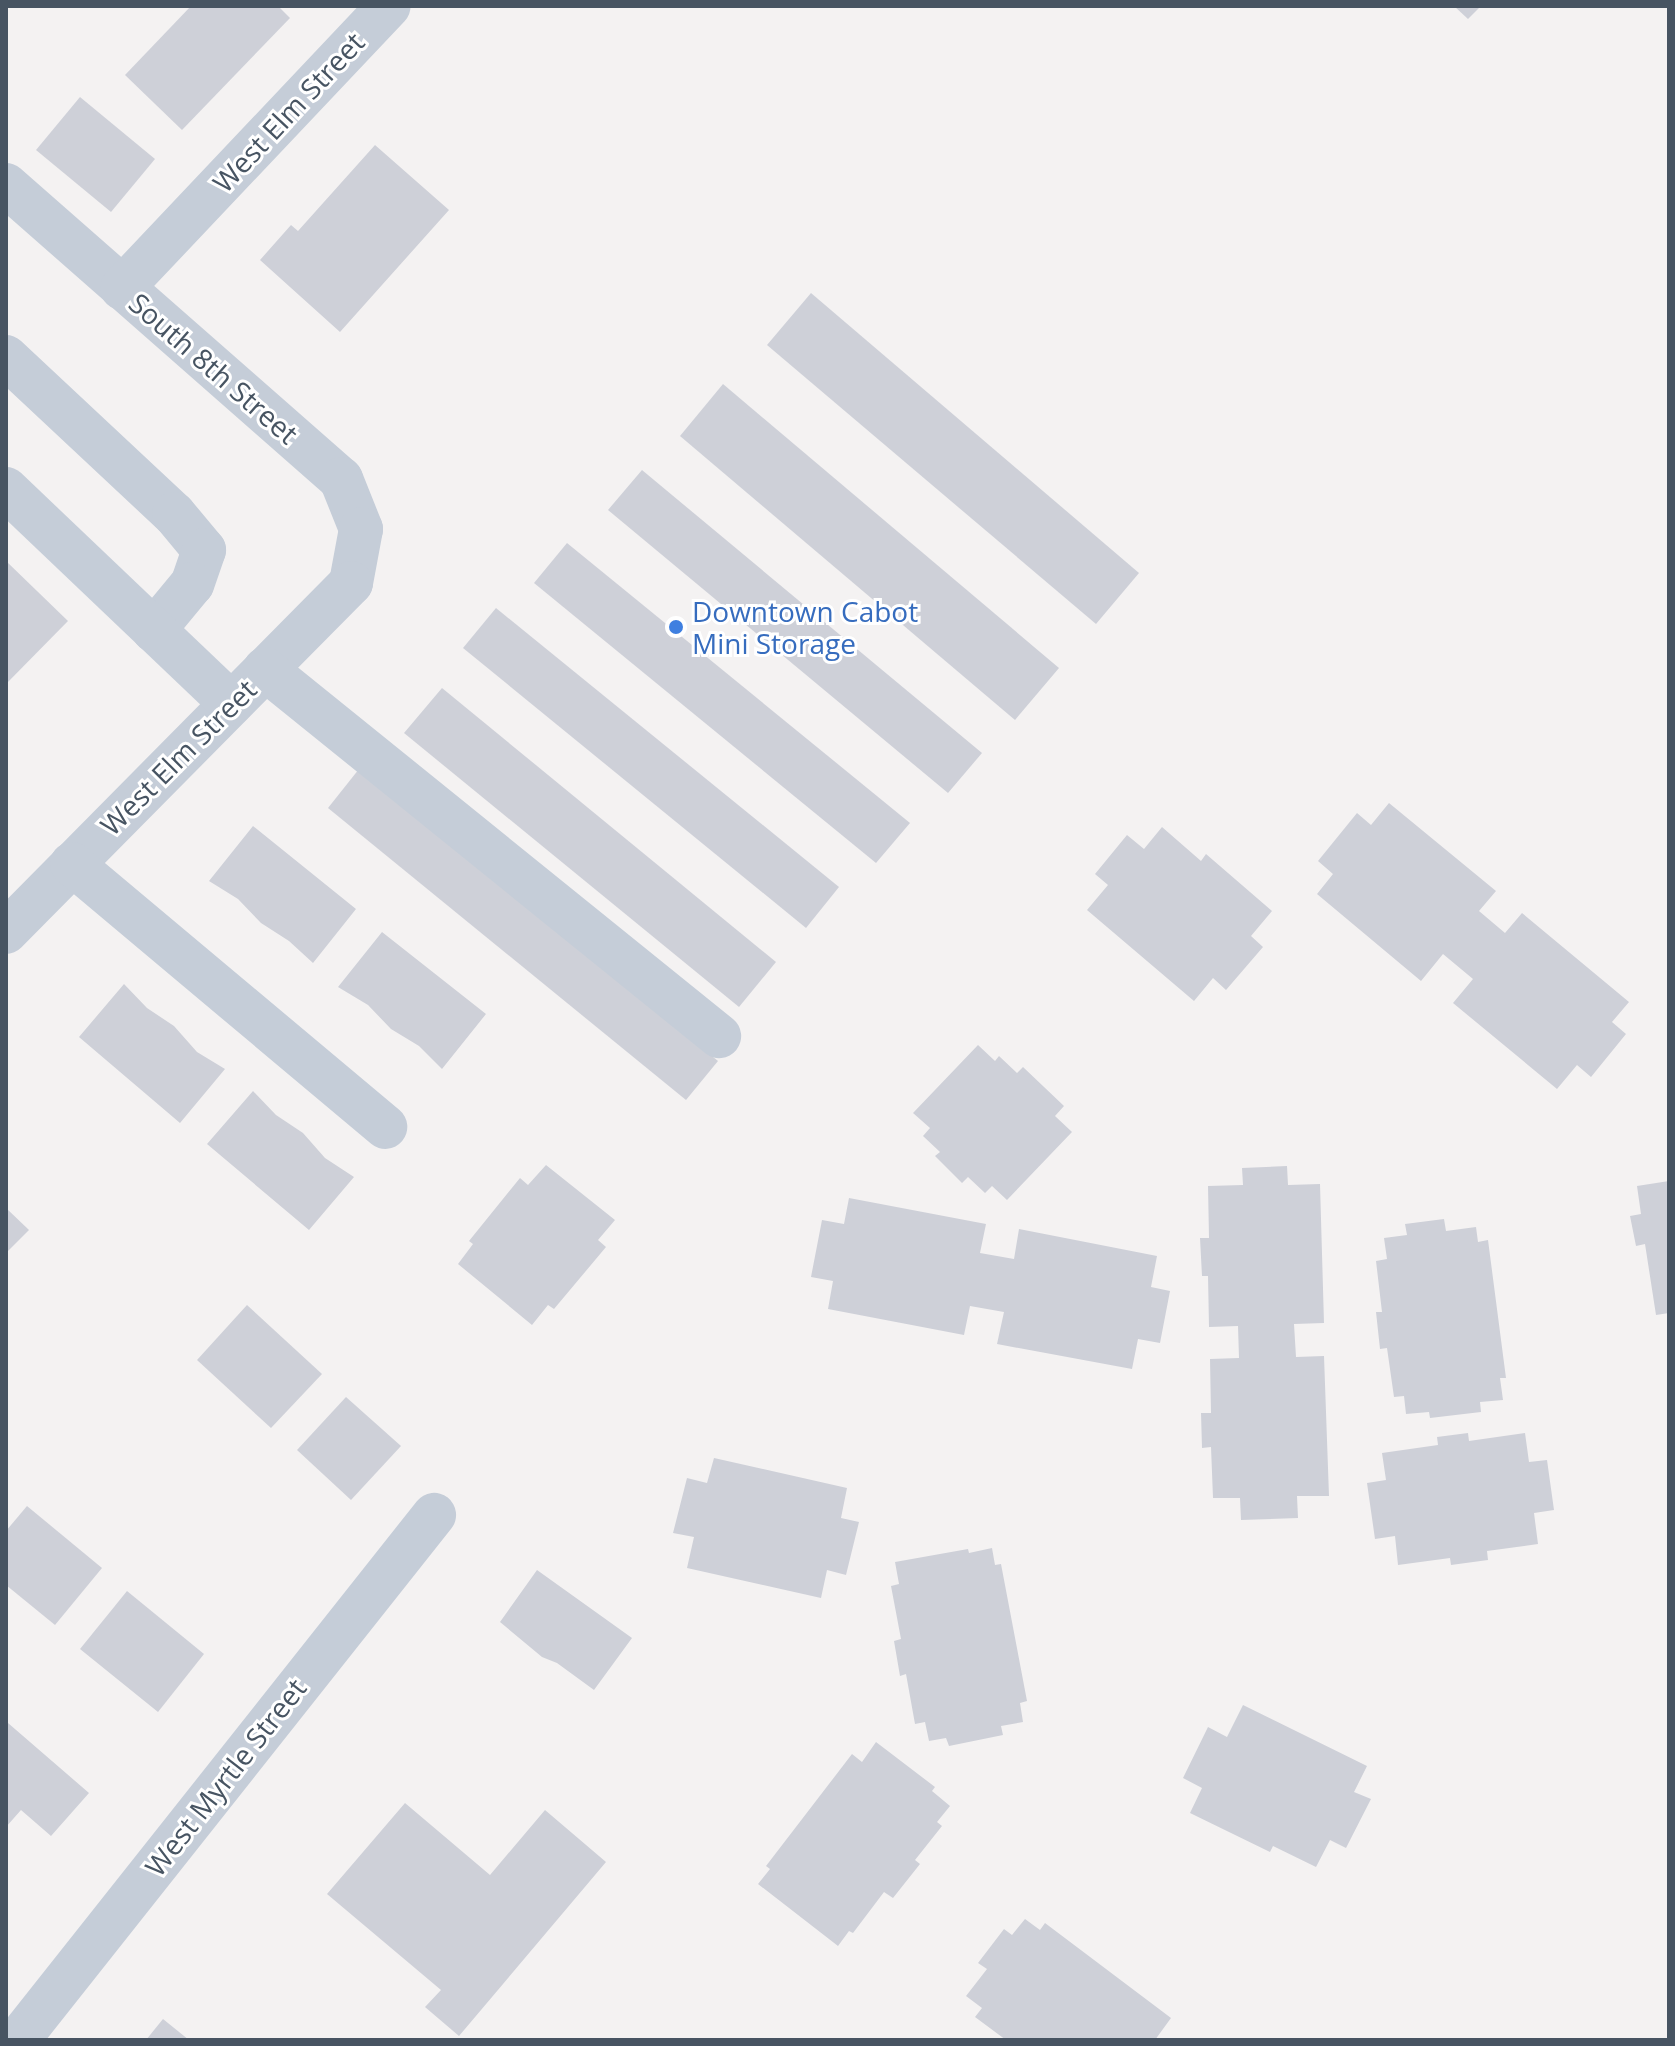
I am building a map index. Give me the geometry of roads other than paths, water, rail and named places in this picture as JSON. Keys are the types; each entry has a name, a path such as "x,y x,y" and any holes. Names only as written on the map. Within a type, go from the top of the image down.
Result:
{"street":[{"name":"West Elm Street","path":"122,288 389,6"},
{"name":"South 8th Street","path":"6,185 341,479 361,529 351,583"},
{"path":"6,357 174,514 204,550 192,584 154,630"},
{"path":"6,489 231,703"},
{"name":"West Elm Street","path":"6,932 351,583"},
{"path":"265,669 719,1036"},
{"path":"72,864 385,1127"},
{"name":"West Myrtle Street","path":"18,2040 434,1515"}],"place":[{"name":"Downtown Cabot Mini Storage","path":"676,627"}]}
